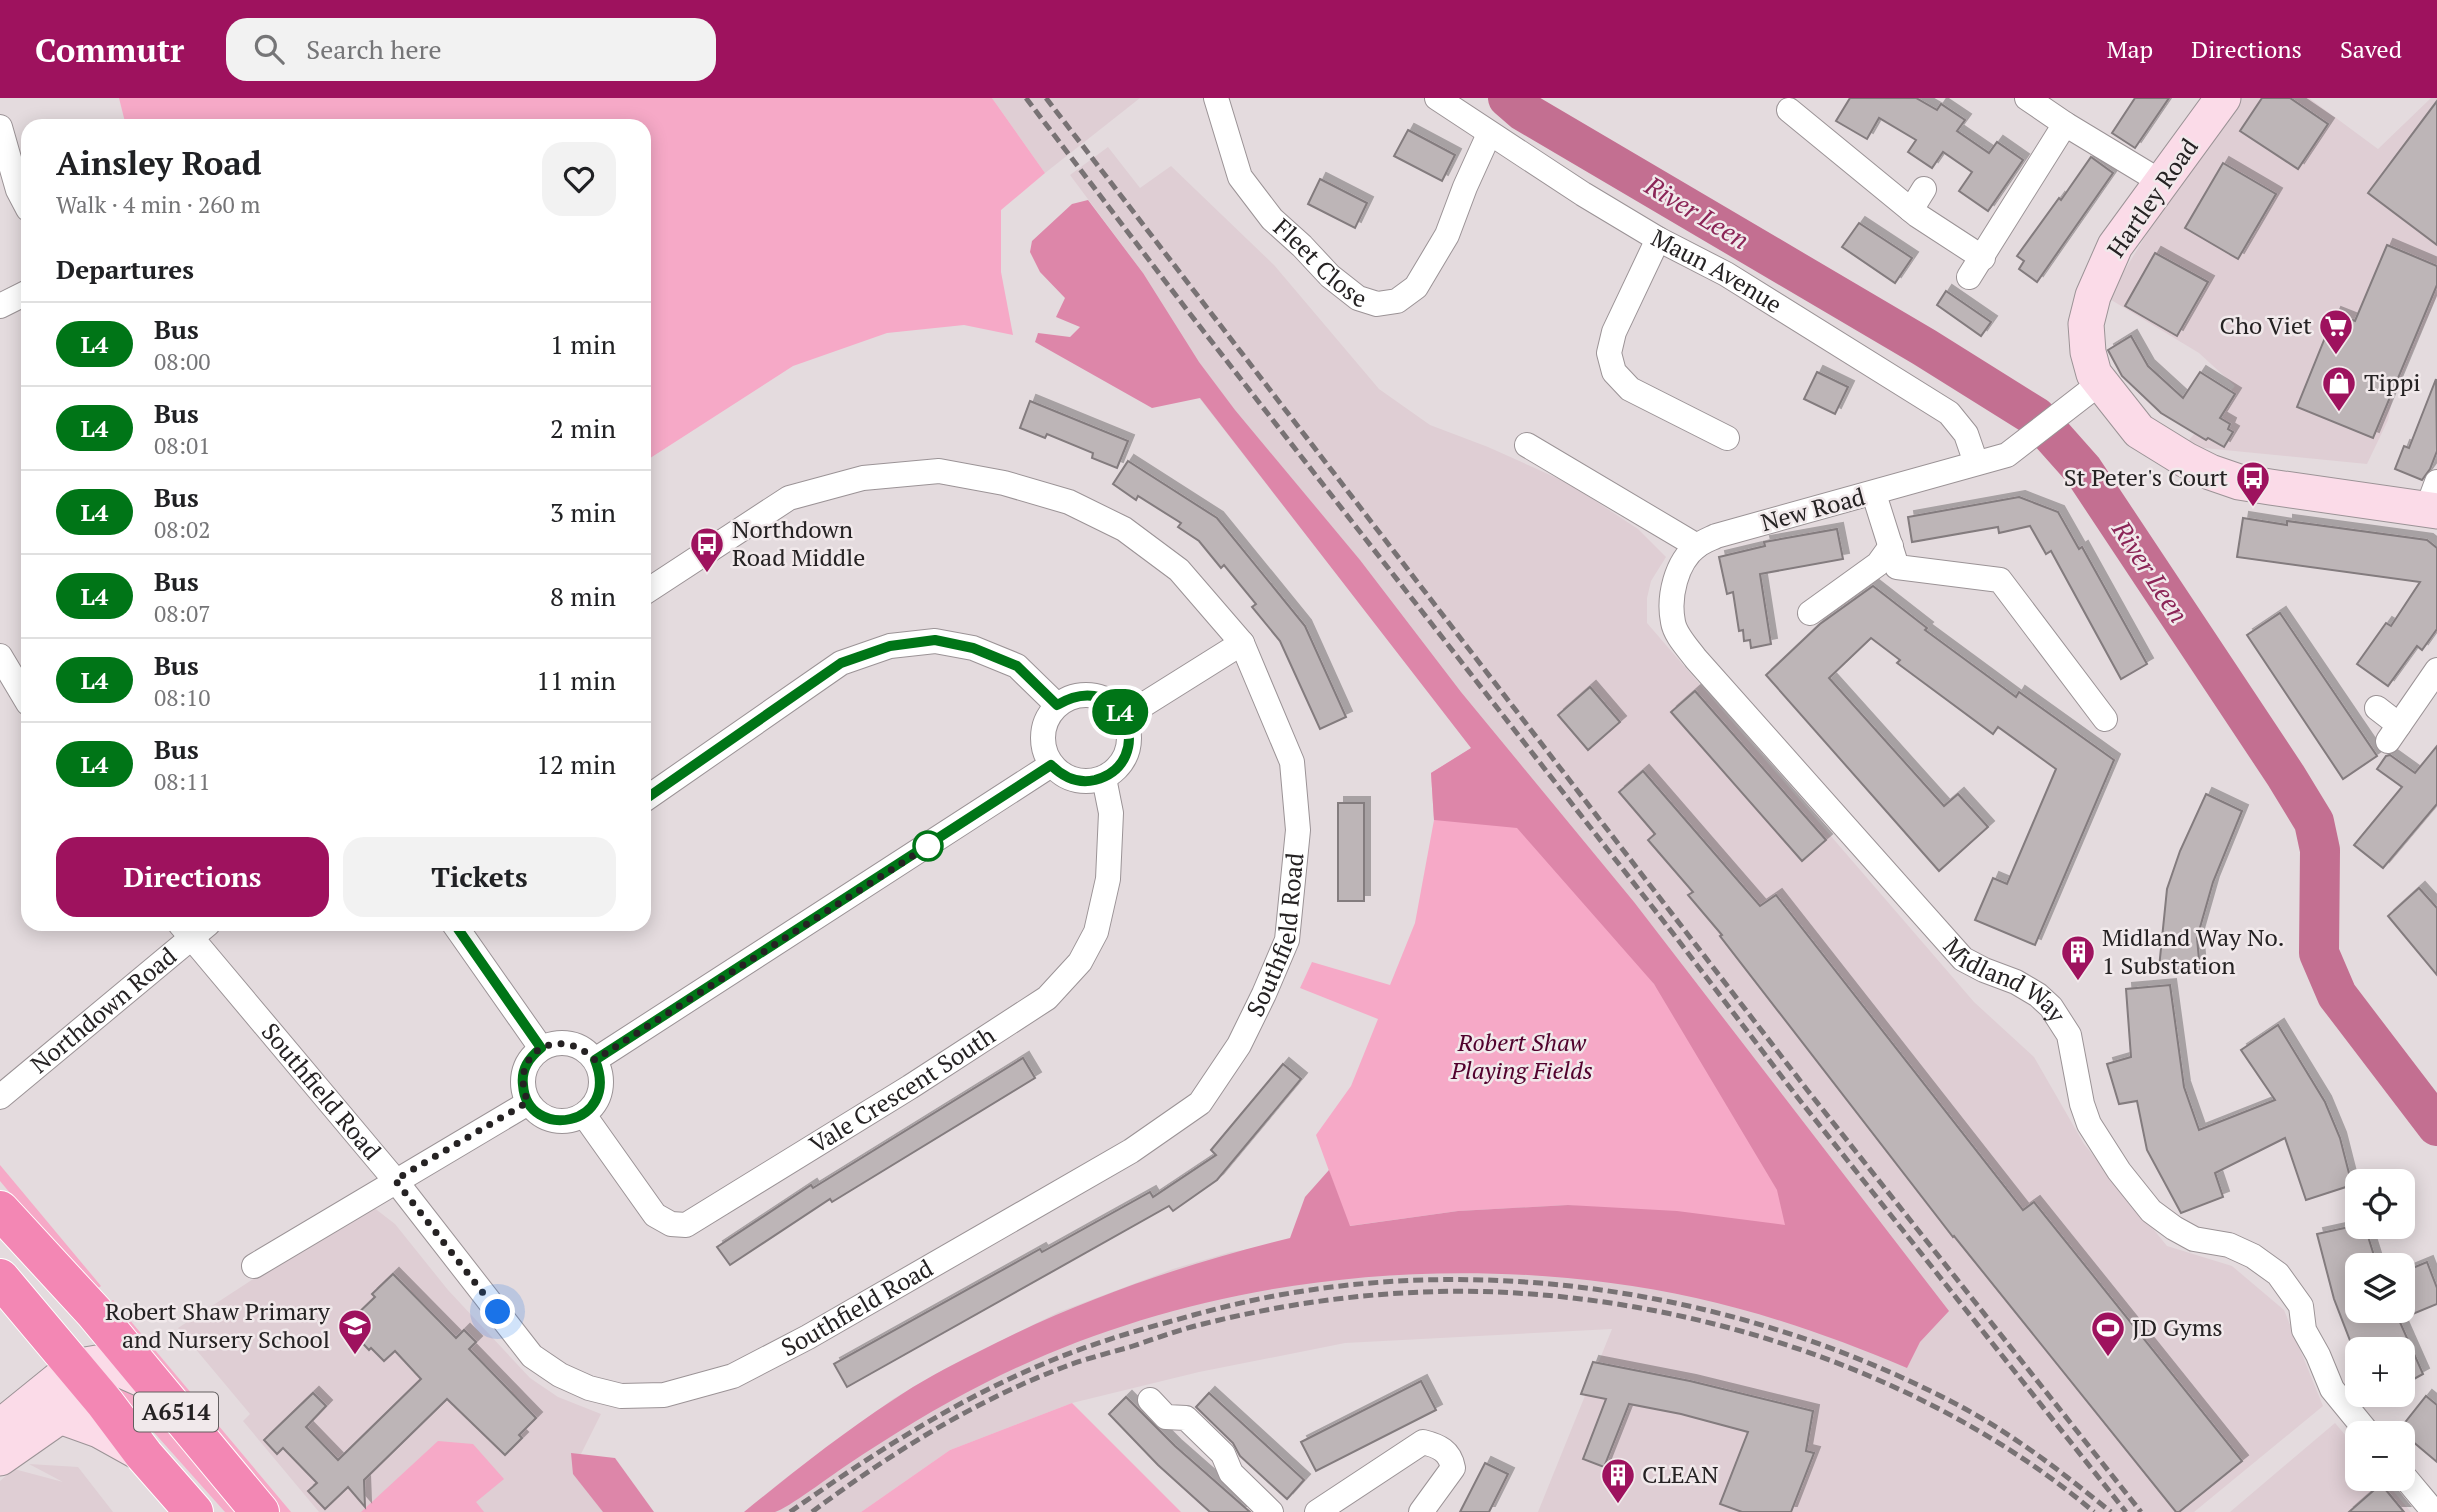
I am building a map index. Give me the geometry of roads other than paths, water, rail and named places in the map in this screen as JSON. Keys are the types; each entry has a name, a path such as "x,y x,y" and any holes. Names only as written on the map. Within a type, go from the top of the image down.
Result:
{"highway":[{"name":"A6514","path":"0,1210 93,1312 260,1512"},
{"name":"A6514","path":"27,1241 90,1373 144,1455 194,1512"},
{"name":"A6514","path":"0,1278 90,1373"}],"street":[{"name":"Fleet Close","path":"1216,98 1240,177 1272,219 1330,276 1358,298 1377,304 1397,300 1416,287 1447,236 1489,134"},
{"name":"Maun Avenue","path":"1437,98 1489,134 1658,239 1726,274 1949,412 1966,434 1976,463"},
{"path":"2027,98 2161,181"},
{"name":"Hartley Road","path":"2223,98 2115,246 2093,296 2086,324 2088,352 2094,374 2139,431 2210,472 2259,485 2434,501"},
{"path":"1789,110 1878,184 1917,200 1976,267 2065,124"},
{"path":"0,127 21,196"},
{"path":"1658,239 1614,332 1608,353 1614,372 1630,389 1727,438"},
{"path":"0,306 21,296"},
{"name":"New Road","path":"1697,546 1716,536 2007,455 2100,383"},
{"path":"1527,445 1697,546"},
{"path":"651,588 789,498 863,478 939,471 1004,483 1069,502 1124,529 1179,570 1242,643 1124,717"},
{"path":"1874,494 1897,567 2000,580 2105,719"},
{"name":"Midland Way","path":"1697,546 1682,562 1674,585 1673,623 1682,641 1963,959 2016,982 2038,995 2051,1007 2069,1035 2081,1104 2089,1124 2119,1171 2151,1210 2174,1228 2194,1239 2229,1245 2253,1256 2277,1274 2301,1306 2304,1330 2332,1389 2358,1421"},
{"path":"1810,613 1878,564 1891,546"},
{"path":"651,795 841,663 890,646 935,640 973,648 1017,666 1057,705"},
{"name":"Southfield Road","path":"196,931 532,1356 560,1376 589,1388 621,1396 664,1395 733,1376 808,1337 1130,1151 1200,1104 1239,1045 1287,940 1298,830 1292,762 1242,643"},
{"path":"0,656 21,691"},
{"path":"2377,708 2393,733 2437,670"},
{"path":"1085,695 1100,697 1113,704 1124,717 1129,732 1128,749 1122,763 1104,778 1089,782 1073,780 1059,773 1044,752 1042,737 1045,723 1057,705 1070,698 1085,695"},
{"path":"595,1060 1051,765"},
{"name":"Vale Crescent South","path":"584,1115 655,1215 671,1224 686,1225 910,1087 1047,998 1080,961 1096,932 1108,879 1111,813 1104,778"},
{"name":"Northdown Road","path":"0,1097 192,931"},
{"path":"462,931 541,1048"},
{"path":"555,1043 570,1043 584,1049 595,1060 601,1074 600,1090 595,1104 584,1115 559,1122 536,1112 528,1102 522,1079 525,1067 541,1048 555,1043"},
{"path":"254,1266 528,1102"},
{"path":"0,1458 60,1416 90,1373"},
{"path":"0,1427 90,1373 152,1383"},
{"path":"1150,1401 1166,1417 1186,1418 1223,1454 1231,1473 1271,1512"},
{"path":"60,1416 99,1430 144,1455"},
{"path":"1317,1512 1423,1442 1439,1446 1451,1458 1453,1468 1421,1512"},
{"path":"2415,1489 2434,1512"}],"waterway":[{"name":"River Leen","path":"1508,98 1523,111 1924,347 2036,417 2083,470 2314,822 2320,850 2319,953 2337,995 2437,1126"}],"railway":[{"path":"1026,98 1187,310 1798,1098 2126,1512"},
{"path":"1046,98 1808,1091 2141,1512"},
{"path":"790,1512 881,1451 976,1395 1088,1346 1196,1314 1291,1293 1376,1283 1462,1280 1548,1284 1634,1295 1718,1313 1801,1337 1881,1368 1978,1416 2037,1455 2111,1512"},
{"path":"812,1512 933,1431 997,1396 1072,1364 1194,1326 1275,1308 1387,1294 1461,1291 1577,1298 1657,1311 1736,1330 1814,1354 1890,1385 1962,1422 2031,1464 2094,1512"}],"place":[{"name":"Cho Viet","path":"2336,356"},
{"name":"Tippi","path":"2339,413"},
{"name":"St Peter's Court","path":"2253,508"},
{"name":"Northdown Road Middle","path":"707,574"},
{"name":"Midland Way No. 1 Substation","path":"2078,982"},
{"name":"Robert Shaw Primary and Nursery School","path":"355,1356"},
{"name":"JD Gyms","path":"2108,1358"},
{"name":"CLEAN","path":"1618,1505"}],"park label":[{"name":"Robert Shaw Playing Fields","path":"1522,1057"}]}
